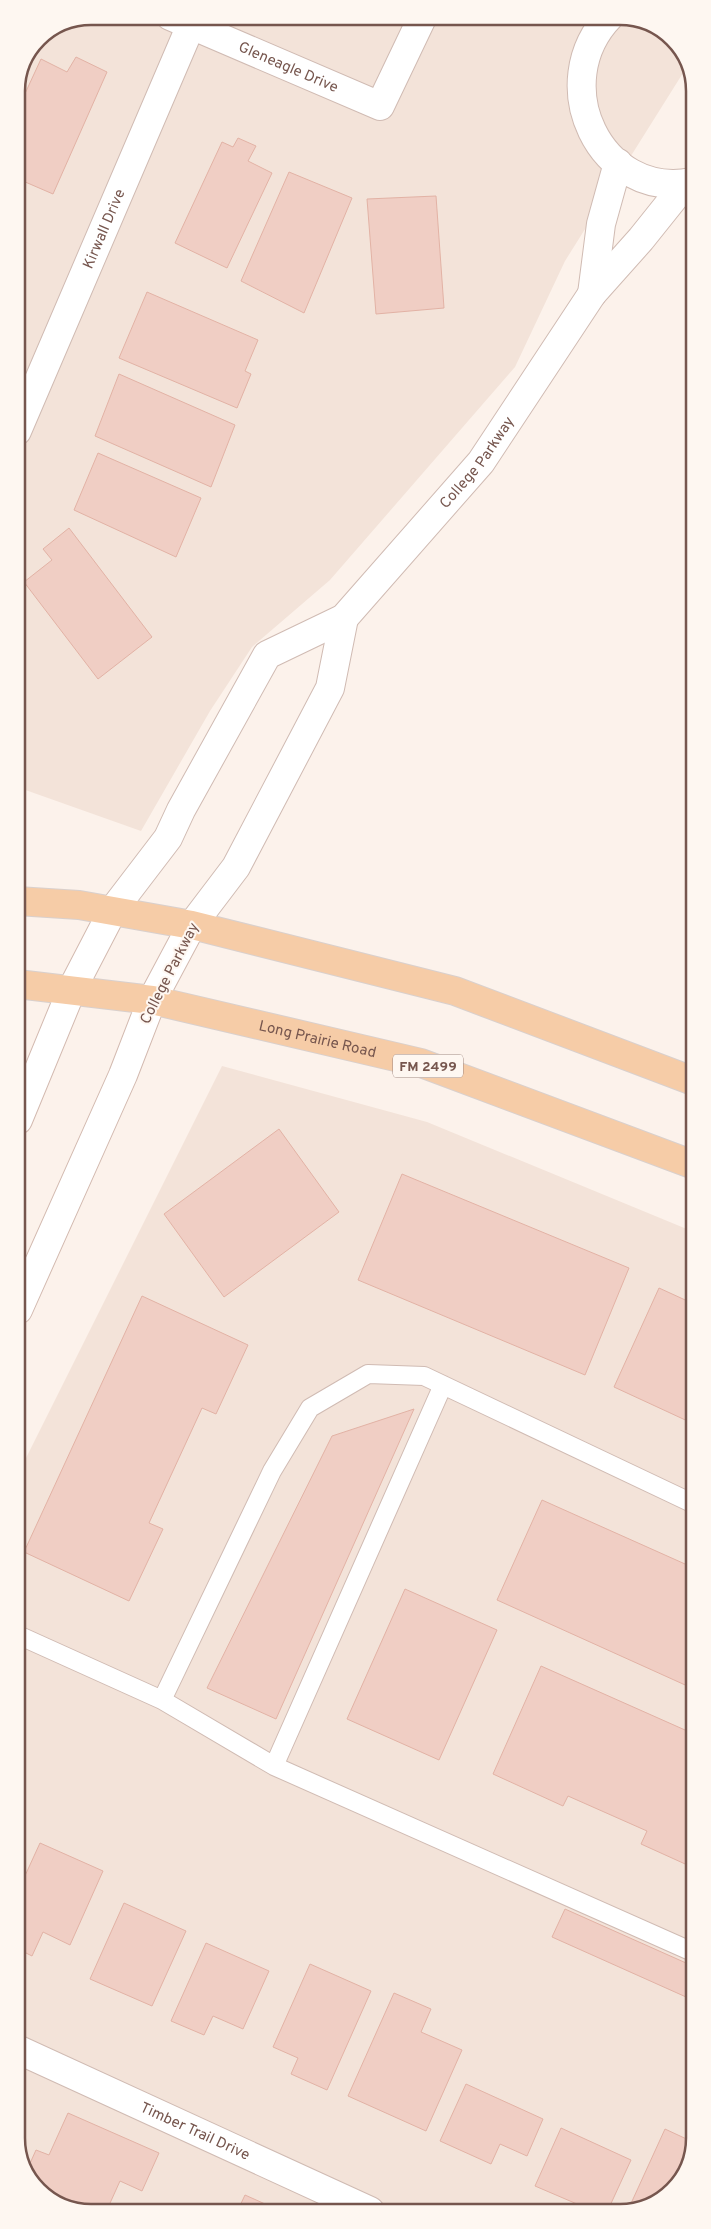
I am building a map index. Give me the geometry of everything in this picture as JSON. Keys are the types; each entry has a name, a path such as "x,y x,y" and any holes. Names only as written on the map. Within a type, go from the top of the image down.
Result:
{"main road":[{"path":"25,902 113,910 192,925 455,991 686,1078"},
{"name":"Long Prairie Road","path":"25,985 152,1000 421,1063 686,1162"}],"street":[{"name":"Kirwall Drive","path":"25,411 178,25"},
{"name":"Gleneagle Drive","path":"189,25 380,106 420,25"},
{"path":"594,25 581,74 582,99 588,124 600,145 618,163 639,176 662,182 686,183"},
{"path":"592,294 601,224 618,163"},
{"name":"College Parkway","path":"25,1103 72,989 113,910 168,838 181,810 267,656 344,618 481,462 592,294 686,186"},
{"name":"College Parkway","path":"25,1294 123,1075 152,1000 192,925 236,868 330,688 344,618"},
{"name":"Timber Trail Drive","path":"25,2053 355,2204"}],"lane":[{"path":"162,1700 272,1471 310,1408 368,1374 424,1376 686,1500"},
{"path":"274,1766 444,1385"},
{"path":"25,1638 162,1700 274,1766 686,1949"}],"shaded area":[{"path":"91,25 624,25 637,27 653,34 672,51 683,72 565,261 515,367 330,580 252,647 210,711 141,831 25,790 25,91 26,78 36,54 54,36 78,26"},
{"path":"222,1066 427,1122 686,1229 686,2138 682,2159 677,2171 663,2188 657,2193 637,2202 620,2204 87,2204 66,2199 54,2193 41,2181 36,2175 27,2155 25,2138 25,1460"}],"building":[{"path":"76,57 107,72 53,194 25,182 25,94 41,59 67,72"},
{"path":"238,138 256,146 248,161 272,173 227,268 175,243 222,142 233,147"},
{"path":"289,172 352,198 304,313 241,281"},
{"path":"436,196 444,308 376,314 367,199"},
{"path":"147,292 258,340 245,371 251,374 237,408 119,358"},
{"path":"119,374 235,425 211,487 95,436"},
{"path":"98,453 201,498 176,557 74,510"},
{"path":"69,528 152,637 98,679 25,583 25,581 52,560 43,549"},
{"path":"279,1129 339,1212 224,1297 164,1214"},
{"path":"402,1174 629,1268 585,1375 358,1280"},
{"path":"659,1288 686,1300 686,1420 614,1387"},
{"path":"142,1296 248,1345 216,1414 202,1408 149,1523 163,1529 129,1601 25,1552"},
{"path":"414,1409 276,1719 207,1688 332,1436"},
{"path":"542,1500 686,1564 686,1685 497,1600"},
{"path":"405,1589 497,1630 439,1760 347,1719"},
{"path":"541,1666 686,1730 686,1864 641,1844 647,1831 568,1796 563,1806 493,1774"},
{"path":"40,1843 103,1871 70,1945 43,1932 32,1956 25,1952 25,1876"},
{"path":"124,1903 186,1931 152,2006 90,1979"},
{"path":"565,1909 686,1963 686,1997 552,1937"},
{"path":"206,1943 269,1971 243,2029 213,2016 204,2035 171,2021"},
{"path":"310,1964 371,1991 327,2090 291,2074 298,2058 273,2047"},
{"path":"394,1993 431,2009 421,2032 462,2050 426,2131 348,2096"},
{"path":"466,2084 543,2119 527,2156 500,2144 491,2164 440,2141"},
{"path":"68,2113 159,2153 142,2191 120,2181 110,2204 78,2203 54,2193 36,2175 30,2163 36,2150 49,2155"},
{"path":"561,2128 631,2160 611,2204 577,2204 535,2186"},
{"path":"665,2129 686,2139 682,2159 672,2178 657,2193 631,2203"},
{"path":"245,2195 265,2204 241,2204"}]}
